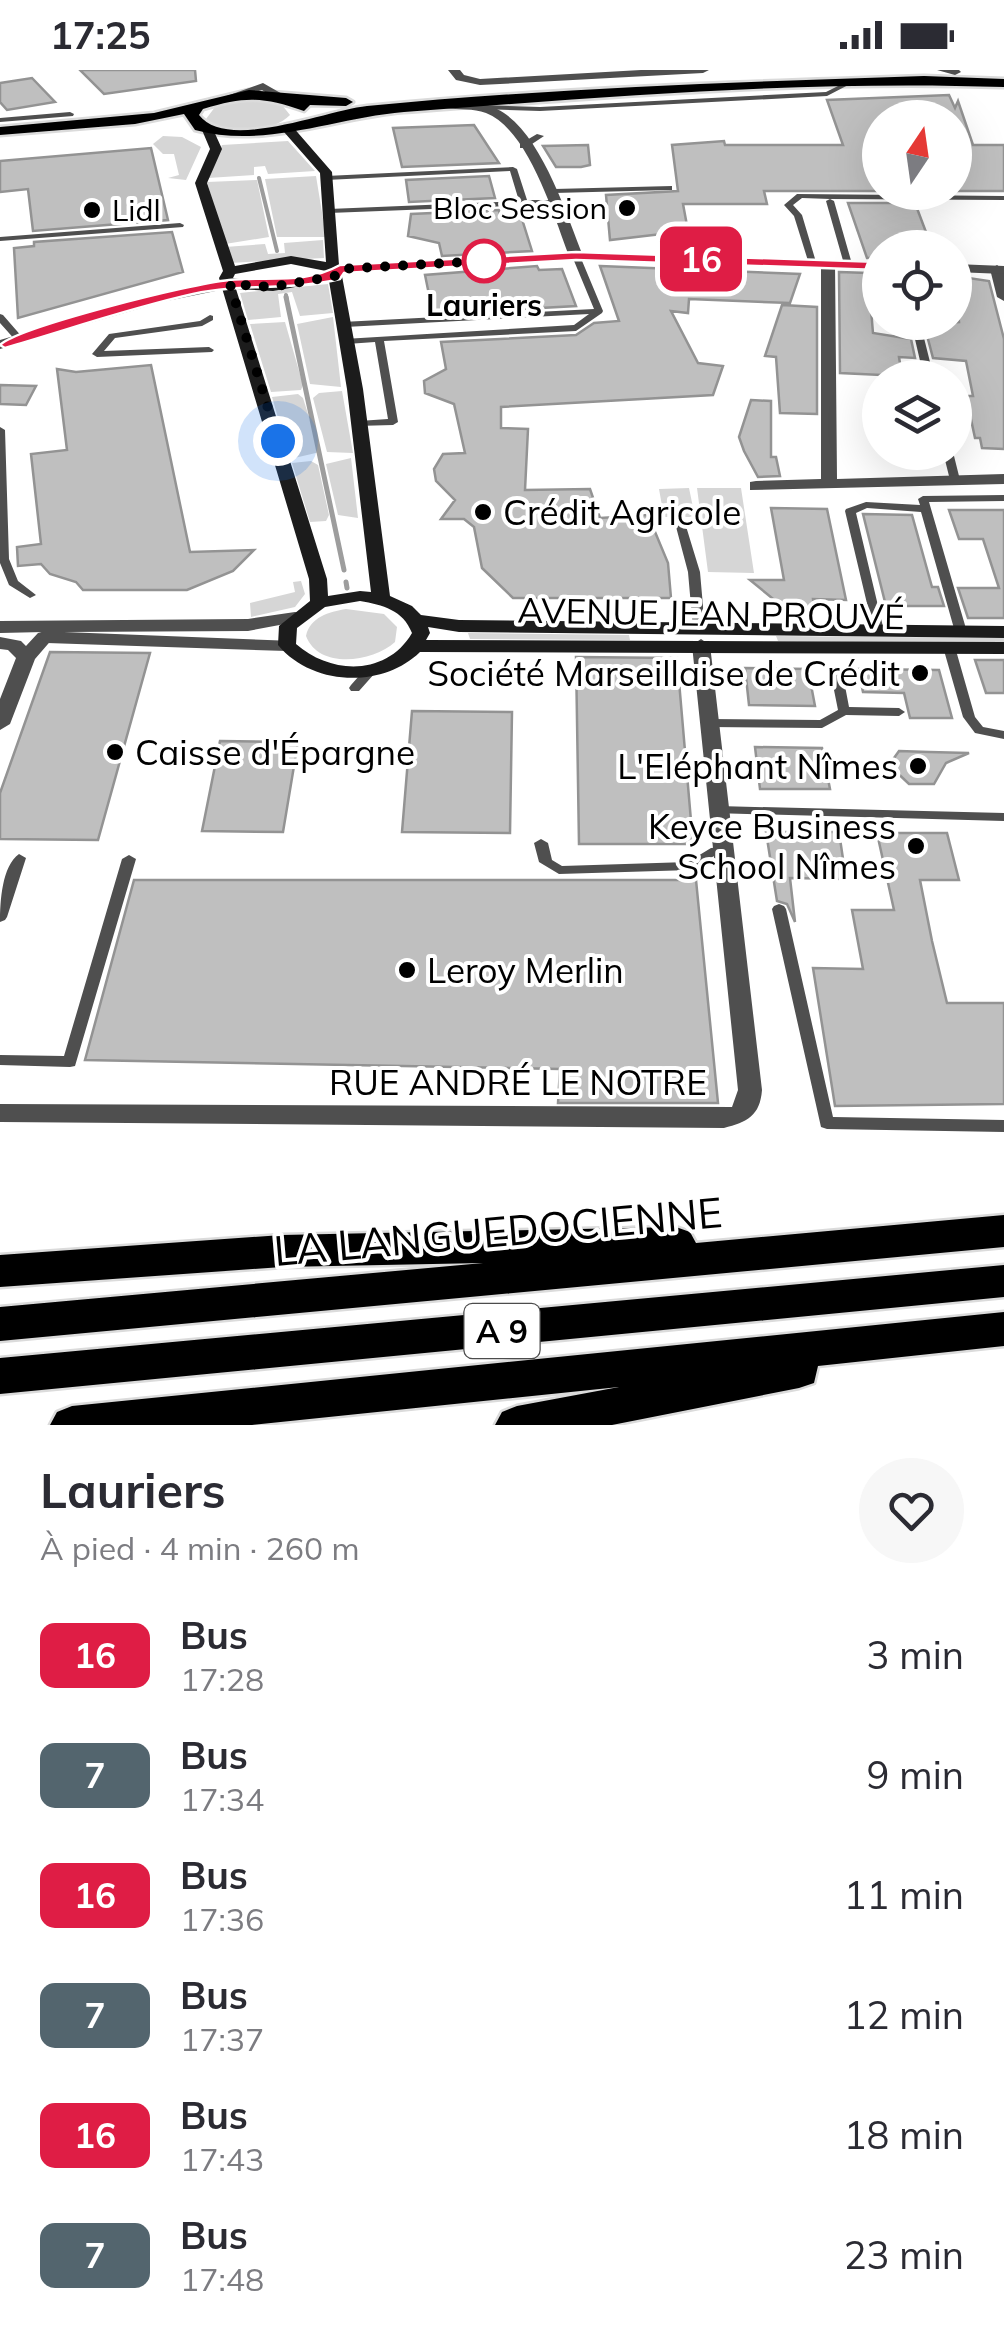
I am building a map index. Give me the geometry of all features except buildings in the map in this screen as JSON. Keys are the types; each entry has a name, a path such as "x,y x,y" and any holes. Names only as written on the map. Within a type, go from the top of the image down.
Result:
{"highway":[{"path":"0,1271 282,1251 599,1247 1004,1229"},
{"name":"LA LANGUEDOCIENNE","path":"0,1324 1004,1229"},
{"path":"0,1262 121,1260"},
{"name":"A 9","path":"0,1376 1004,1282"},
{"path":"72,1425 1004,1331"},
{"path":"518,1425 666,1393 1004,1331"}],"main road":[{"path":"0,131 196,109 230,97 347,102 659,81 976,70"},
{"path":"998,70 1004,80"},
{"path":"0,140 204,129 247,135 418,105 850,82 1004,80"},
{"path":"286,98 306,110 294,125"},
{"path":"196,109 191,116 216,149 201,183 318,579 319,603"},
{"path":"294,125 326,178 381,599"},
{"path":"230,278 280,261 336,270"},
{"path":"230,278 272,287 336,270"},
{"path":"349,597 381,599 410,611 418,620 421,633 417,646 406,656 371,670 350,672 310,664 287,645 288,626 295,617 319,603 349,597"},
{"name":"AVENUE JEAN PROUVÉ","path":"418,620 459,626 701,637 955,639 1004,632"},
{"name":"AVENUE JEAN PROUVÉ","path":"417,646 878,631 1004,648"}],"street":[{"path":"454,70 460,78 480,82 703,70"},
{"path":"230,97 265,80 286,98"},
{"path":"418,105 477,107 501,116 556,196 576,256"},
{"path":"336,270 576,256 862,265"},
{"path":"820,263 829,484"},
{"path":"972,268 1000,269 1004,296"},
{"path":"0,345 230,278"},
{"path":"756,486 1004,479"},
{"path":"0,630 36,626 248,625 295,617"},
{"path":"36,626 287,645"},
{"path":"0,724 36,626"},
{"name":"RUE ANDRÉ LE NOTRE","path":"0,1113 704,1119 741,1114 749,1103 750,1090 701,637"},
{"path":"0,643 14,644 26,657"}],"lane":[{"path":"477,107 690,103 827,94 850,82"},
{"path":"0,120 70,114"},
{"path":"523,146 540,136"},
{"path":"326,178 513,170 524,203"},
{"path":"330,211 524,203 556,196 669,188"},
{"path":"820,263 798,215 788,205 800,196 1004,198"},
{"path":"830,202 848,264"},
{"path":"0,239 180,224"},
{"path":"576,256 599,312"},
{"path":"346,333 599,312"},
{"path":"346,333 379,339 576,328 599,312"},
{"path":"0,318 20,340"},
{"path":"209,350 97,354 112,336 202,323 210,318"},
{"path":"359,424 394,422 379,339"},
{"path":"0,430 4,558 13,583 30,595"},
{"path":"953,470 956,480"},
{"path":"1004,498 923,500 969,717 979,730 1004,734"},
{"path":"878,631 850,511 866,506 926,509"},
{"path":"680,523 694,572 701,637"},
{"path":"836,670 844,711"},
{"path":"709,723 822,724 844,711 899,712"},
{"path":"718,810 1004,817"},
{"path":"542,843 546,862 559,870 691,866 711,852 723,851"},
{"path":"0,917 19,858"},
{"path":"0,1060 70,1062 129,860"},
{"path":"779,909 827,1123 1004,1126"}],"shaded area":[{"path":"246,100 282,105 290,115 272,126 249,130 225,128 206,119 215,107"},
{"path":"163,136 182,137 201,147 186,180 168,178 179,175 174,154 163,154 153,144"},
{"path":"288,141 315,171 268,174 265,166 254,167 254,175 208,178 222,145"},
{"path":"316,176 326,237 277,237 265,179"},
{"path":"257,180 269,237 225,244 207,182"},
{"path":"323,240 324,258 230,263 225,247 265,244 268,254 285,253 284,243"},
{"path":"328,284 333,313 300,316 292,292 278,294 281,317 248,320 240,293"},
{"path":"333,317 341,387 310,384 297,324"},
{"path":"285,322 303,385 301,390 271,392 250,324"},
{"path":"342,391 353,453 327,452 313,398 319,393"},
{"path":"298,394 303,398 320,452 290,459 272,397"},
{"path":"351,458 358,518 338,515 326,464"},
{"path":"311,461 318,465 329,515 326,521 310,522 292,463"},
{"path":"689,488 695,517 664,517 659,489"},
{"path":"697,488 741,488 754,573 708,572"},
{"path":"301,581 305,594 295,607 251,617 250,603 295,592 293,582"},
{"path":"346,609 384,614 397,627 395,642 361,658 322,654 306,636 308,630 321,616"},
{"path":"468,633 629,635 630,640 470,639"},
{"path":"776,636 1004,638 1004,644 778,641"}],"waterway":[{"path":"259,178 277,251"},
{"path":"286,295 287,300"},
{"path":"286,297 344,570"},
{"path":"346,582 347,588"}],"bus line":[{"name":"16","path":"0,345 191,290 230,284 302,284 335,276 340,269 576,256 862,265"}],"place":[{"name":"Bloc Session","path":"627,208"},
{"name":"Lidl","path":"92,210"},
{"name":"Lauriers","path":"484,261"},
{"name":"Crédit Agricole","path":"483,512"},
{"name":"Société Marseillaise de Crédit","path":"920,673"},
{"name":"Caisse d'Épargne","path":"115,752"},
{"name":"L'Eléphant Nîmes","path":"918,766"},
{"name":"Keyce Business School Nîmes","path":"916,846"},
{"name":"Leroy Merlin","path":"407,970"}],"route":[{"path":"278,441 230,284 272,287 335,276 340,269 484,261"}]}
